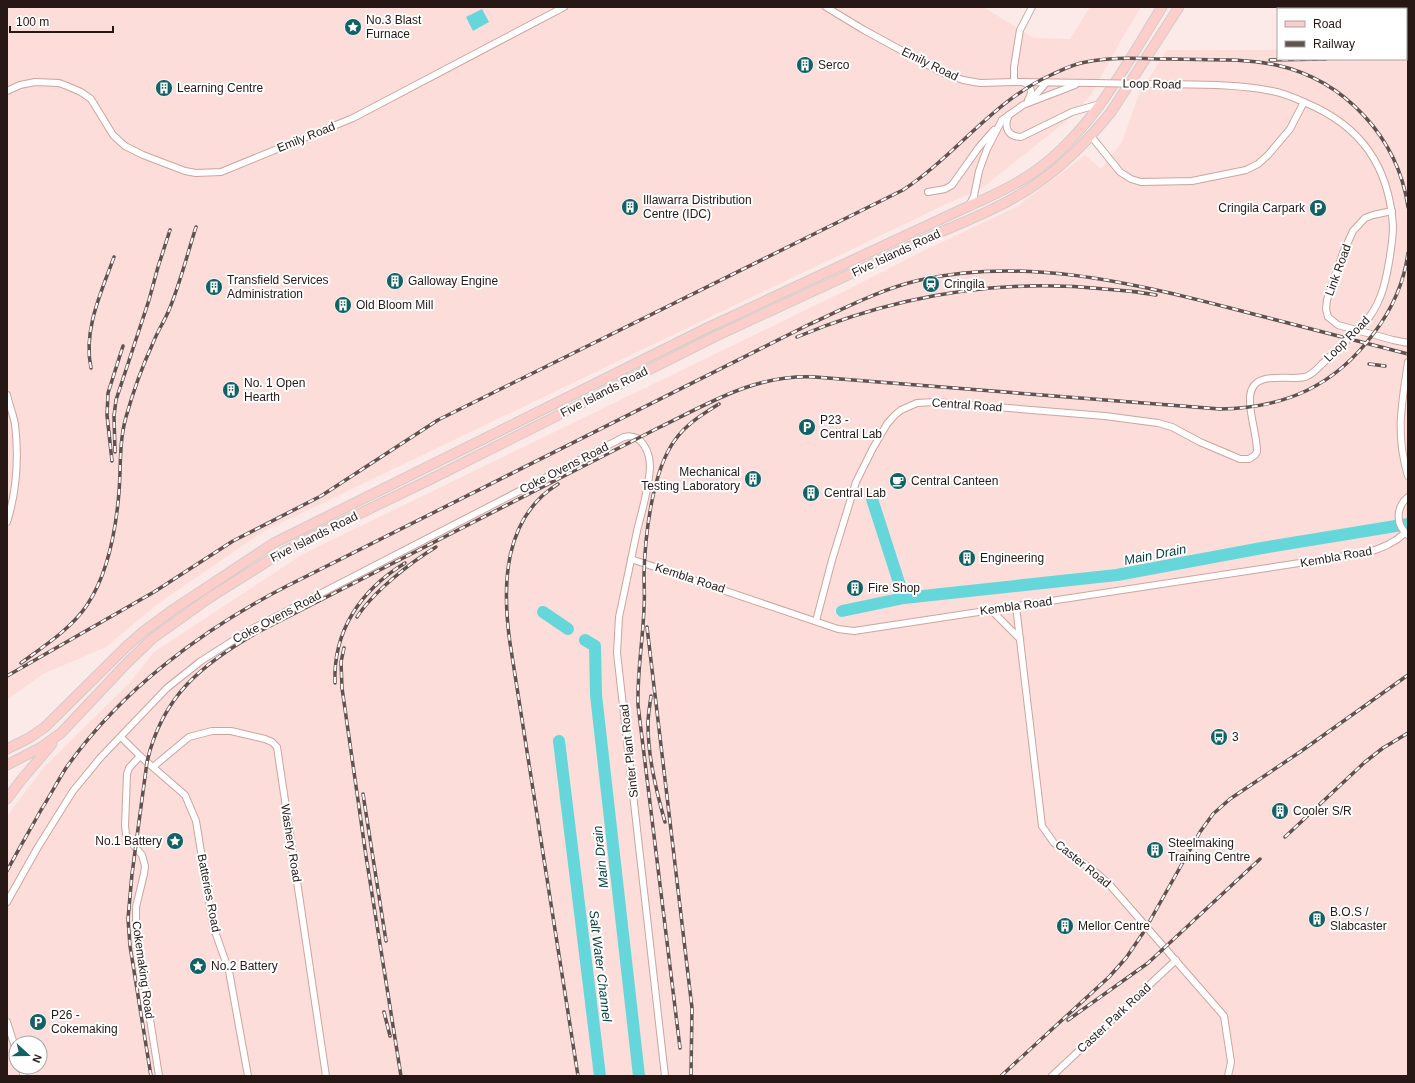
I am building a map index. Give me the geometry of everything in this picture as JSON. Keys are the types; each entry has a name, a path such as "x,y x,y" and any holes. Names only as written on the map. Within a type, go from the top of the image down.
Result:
{"main road":[{"name":"Five Islands Road","path":"7,749 29,738 45,727 128,645 154,624 240,564 274,543 707,328 1012,186 1034,172 1063,147 1101,104 1162,7"},
{"name":"Five Islands Road","path":"7,765 46,744 66,728 127,663 153,638 209,598 301,542 431,479 716,336 943,231 979,216 1038,183 1075,152 1111,112 1180,7"},
{"path":"7,799 22,779 66,728"}],"street":[{"name":"Emily Road","path":"7,91 20,85 35,82 58,83 81,92 91,99 113,135 125,146 144,156 185,171 196,173 221,172 353,118 564,7"},
{"name":"Emily Road","path":"826,7 864,30 947,75 974,83 1046,82"},
{"path":"1014,82 1014,67 1020,30 1032,7"},
{"path":"1023,82 1029,86 1031,90 1031,96 1025,104"},
{"path":"1025,104 1036,95 1046,82"},
{"name":"Loop Road","path":"1046,82 1079,84 1222,86 1273,91 1318,108 1344,123 1355,133 1368,149 1383,178 1392,211 1392,244 1386,281 1379,302 1363,325 1315,371 1306,376 1265,378 1257,382 1254,386 1250,399 1257,449 1255,455"},
{"name":"Loop Road","path":"970,206 987,149 1002,120 1025,104 1079,84"},
{"path":"1091,136 1120,172 1131,179 1140,182 1192,181 1246,170 1258,164 1268,155 1290,129 1304,102"},
{"path":"1009,114 1006,124 1007,131 1013,136 1021,137 1072,112 1101,104"},
{"path":"928,192 943,190 950,187 979,146 1002,120"},
{"path":"971,158 976,152 992,140"},
{"name":"Link Road","path":"1392,211 1365,218 1353,231 1327,300 1326,309 1328,317 1338,325 1408,343"},
{"path":"1408,362 1403,391 1400,429 1401,447 1408,476"},
{"path":"7,394 14,424 17,454 16,485 7,522"},
{"name":"Central Road","path":"816,620 832,560 856,482 872,448 887,424 894,416 909,406 926,402 935,402 1105,416 1158,423 1172,427 1200,442 1240,459 1249,459 1255,455"},
{"name":"Sinter Plant Road","path":"632,436 638,438 645,447 648,453 650,468 646,495 631,559 620,616 618,653 665,1076"},
{"name":"Coke Ovens Road","path":"7,902 38,847 73,791 101,757 167,688 201,661 248,631 624,437 632,436"},
{"path":"1407,534 1398,519 1401,505 1408,497"},
{"name":"Kembla Road","path":"631,559 816,620 838,629 854,631 1365,553 1385,547 1407,534"},
{"name":"Caster Road","path":"1016,606 1042,826 1054,843 1093,870 1109,884 1224,1016 1231,1062 1228,1076"},
{"path":"991,610 1020,639"},
{"name":"Washery Road","path":"153,767 189,738 212,731 231,731 265,739 272,742 277,747 326,1076"},
{"name":"Batteries Road","path":"121,737 140,756 185,795 196,821 213,926 229,971 248,1076"},
{"name":"Cokemaking Road","path":"140,756 129,768 127,774 125,826 128,837 140,852 145,866 136,907 136,928 138,950 159,1076"},
{"name":"Caster Park Road","path":"1052,1076 1176,960"},
{"path":"7,1022 11,1035"}],"shaded area":[{"path":"7,7 983,7 1034,38 1070,39 1090,7 1141,7 1092,93 1074,115 982,188 264,531 156,605 106,647 43,674 7,700"},
{"path":"1408,7 1408,1076 7,1076 7,816 44,767 131,681 154,652 303,554 1018,206 1085,155 1101,169 1122,142 1139,94 1167,50 1277,49 1277,60 1407,60 1407,8 1390,8"}],"water":[{"path":"482,9 489,22 473,31 466,17"}],"waterway":[{"name":"Main Drain","path":"872,499 904,598"},
{"name":"Main Drain","path":"842,611 904,598 1117,575 1262,548 1408,524"},
{"name":"Main Drain","path":"543,612 568,629"},
{"name":"Main Drain","path":"585,640 595,646 596,695 639,1076"},
{"name":"Salt Water Channel","path":"559,741 600,1076"}],"railway":[{"path":"7,676 154,592 233,541 321,496 438,420 903,190 940,161 1011,99 1030,86 1068,67 1096,60 1118,58 1224,60 1250,61 1276,65 1301,73 1324,84 1345,98 1364,116 1380,136 1393,158 1402,182 1408,207"},
{"path":"1270,60 1277,60"},
{"path":"21,663 57,637 81,614 94,593 106,565 116,521 121,445 126,417 145,361 173,300 196,227"},
{"path":"115,452 114,416 116,400 170,230"},
{"path":"151,1076 130,946 128,919 132,874 147,762 154,739 163,718 174,700 187,684 202,670 238,644 258,632 696,409 734,392 772,380 793,377 815,377 1220,409 1244,408 1287,398 1307,390 1325,380 1343,367 1359,351 1381,324 1392,305 1404,275 1408,253"},
{"path":"91,368 89,354 91,326 99,298 114,257"},
{"path":"7,871 66,768 88,740 138,687 195,642 225,622 287,586 808,325 891,288 920,280 959,274 998,271 1037,272 1076,276 1154,289 1408,354"},
{"path":"797,337 834,323 910,301 987,289 1026,286 1065,286 1156,295"},
{"path":"112,461 107,415 108,393 123,346"},
{"path":"1369,364 1385,366"},
{"path":"680,1048 638,705 638,680 644,604 644,575 646,542 651,504 655,486 667,453 684,429 719,404"},
{"path":"558,484 540,498 526,515 517,534 510,555 506,599 510,643 578,1076"},
{"path":"357,617 364,607 393,578 436,547"},
{"path":"335,683 339,646 353,613 375,586 405,563"},
{"path":"647,627 692,1008 691,1076"},
{"path":"344,648 341,662 342,688 366,856 401,1076"},
{"path":"1001,1076 1109,977 1126,958 1143,933 1200,832 1213,814 1230,799 1300,752 1408,675"},
{"path":"651,696 648,720 649,749 665,822"},
{"path":"1285,837 1365,762 1383,748 1408,733"},
{"path":"363,794 386,941"},
{"path":"1068,1020 1148,963 1260,859"},
{"path":"384,1012 390,1036"}],"place":[{"name":"No.3 Blast Furnace","path":"353,27"},
{"name":"Serco","path":"805,65"},
{"name":"Learning Centre","path":"164,88"},
{"name":"Illawarra Distribution Centre (IDC)","path":"630,207"},
{"name":"Cringila Carpark","path":"1318,208"},
{"name":"Galloway Engine","path":"395,281"},
{"name":"Cringila","path":"931,284"},
{"name":"Transfield Services Administration","path":"214,287"},
{"name":"Old Bloom Mill","path":"343,305"},
{"name":"No. 1 Open Hearth","path":"231,390"},
{"name":"P23 - Central Lab","path":"807,427"},
{"name":"Mechanical Testing Laboratory","path":"753,479"},
{"name":"Central Canteen","path":"898,481"},
{"name":"Central Lab","path":"811,493"},
{"name":"Engineering","path":"967,558"},
{"name":"Fire Shop","path":"855,588"},
{"name":"3","path":"1219,737"},
{"name":"Cooler S/R","path":"1280,811"},
{"name":"No.1 Battery","path":"175,841"},
{"name":"Steelmaking Training Centre","path":"1155,850"},
{"name":"B.O.S / Slabcaster","path":"1317,919"},
{"name":"Mellor Centre","path":"1065,926"},
{"name":"No.2 Battery","path":"198,966"},
{"name":"P26 - Cokemaking","path":"38,1022"}]}
